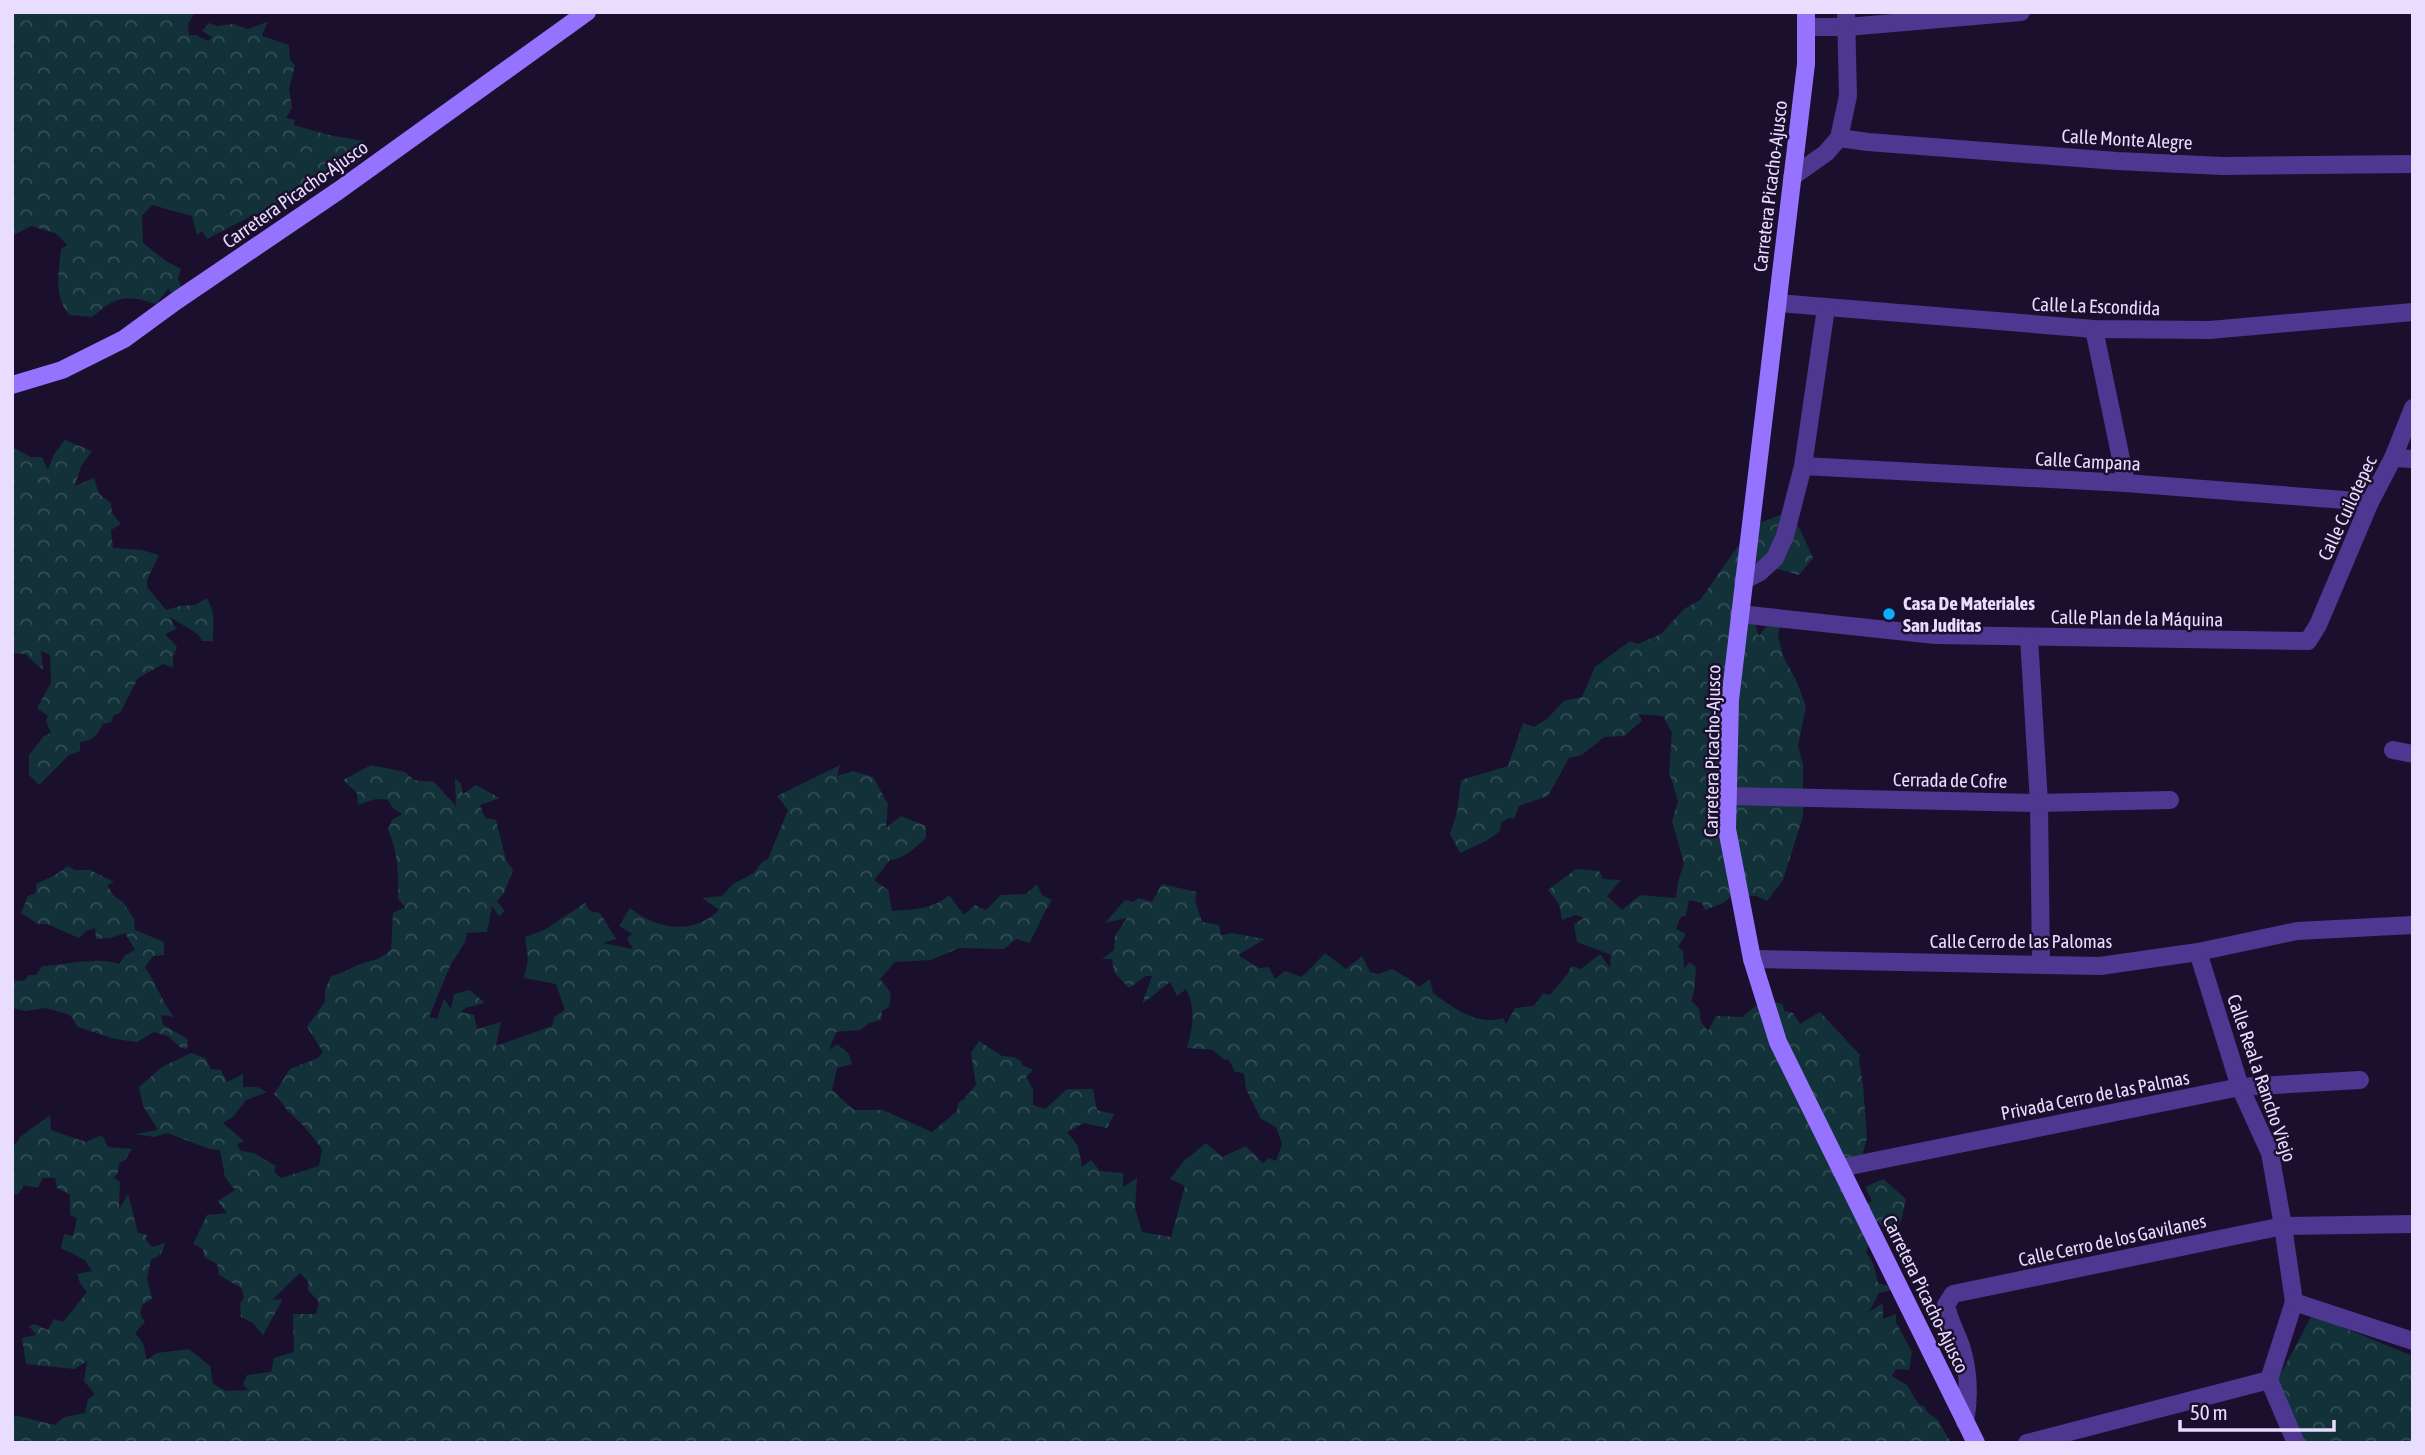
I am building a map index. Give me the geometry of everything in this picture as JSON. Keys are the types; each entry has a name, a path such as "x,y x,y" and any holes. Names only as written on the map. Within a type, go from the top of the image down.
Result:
{"main road":[{"name":"Carretera Picacho-Ajusco","path":"12,385 62,370 124,339 338,191 587,12"},
{"name":"Carretera Picacho-Ajusco","path":"1807,20 1805,64 1730,700 1727,829 1752,960 1778,1042 1976,1443"}],"street":[{"path":"1807,20 2021,12"},
{"path":"1792,177 1826,153 1839,138 1848,96 1847,20"},
{"name":"Calle Monte Alegre","path":"1839,138 2117,161 2221,166 2413,164"},
{"name":"Calle La Escondida","path":"1777,303 2094,329 2210,330 2413,312"},
{"path":"1743,581 1760,572 1775,558 1785,536 1803,466 1826,308"},
{"path":"2094,329 2126,483"},
{"name":"Calle Cuilotepec","path":"2318,625 2413,408"},
{"path":"2393,458 2413,459"},
{"name":"Calle Campana","path":"1803,466 2126,483 2370,502"},
{"name":"Calle Plan de la Máquina","path":"1739,614 1936,635 2029,638 2287,642 2308,641 2318,625"},
{"path":"2029,638 2039,803 2041,964"},
{"path":"2393,750 2413,754"},
{"name":"Cerrada de Cofre","path":"1728,796 2039,803 2170,800"},
{"name":"Calle Cerro de las Palomas","path":"1752,960 2100,966 2198,952 2297,931 2413,925"},
{"name":"Calle Real a Rancho Viejo","path":"2198,952 2240,1087 2270,1153 2294,1302"},
{"name":"Privada Cerro de las Palmas","path":"1840,1168 2240,1087 2360,1080"},
{"name":"Calle Cerro de los Gavilanes","path":"1965,1422 1969,1398 1968,1370 1946,1305 1953,1294 2283,1226 2411,1221"},
{"path":"2296,1443 2269,1380 2294,1302 2413,1341"},
{"path":"2027,1443 2269,1380"}],"green space":[{"path":"12,12 195,12 188,24 189,35 196,35 208,41 212,37 202,31 209,23 217,26 233,24 248,29 267,22 262,36 289,45 290,60 295,65 289,89 292,108 286,118 295,120 294,125 364,141 361,159 349,168 323,174 295,202 278,210 253,215 207,239 202,231 197,235 192,216 152,205 142,216 143,243 181,269 178,278 183,293 171,292 168,289 156,304 129,298 115,301 92,317 69,315 61,299 58,283 61,249 68,245 55,233 31,226 12,236"},
{"path":"65,440 92,451 81,466 75,486 94,478 99,494 111,503 112,513 121,524 111,530 113,548 142,550 159,555 147,580 147,587 166,610 195,605 207,598 213,614 213,641 202,641 198,634 170,617 176,629 165,634 177,647 173,668 163,664 138,678 120,713 114,715 111,722 103,724 91,739 80,742 80,751 69,755 39,785 29,775 29,755 44,736 51,733 46,721 48,716 37,708 51,683 50,655 41,651 43,670 25,654 12,653 12,445 31,457 42,457 48,470 54,454"},
{"path":"1785,513 1788,519 1799,527 1813,558 1799,575 1760,564 1750,587 1746,612 1756,626 1759,636 1772,619 1781,622 1778,635 1783,656 1806,707 1798,746 1803,764 1803,816 1783,880 1767,901 1756,896 1732,896 1705,910 1702,903 1689,900 1686,915 1680,918 1676,929 1686,934 1678,947 1683,951 1684,968 1690,962 1696,967 1691,1001 1699,1008 1701,1022 1708,1031 1716,1016 1742,1017 1761,1003 1783,1004 1784,1011 1793,1013 1800,1024 1820,1012 1860,1055 1867,1138 1862,1157 1847,1176 1861,1208 1872,1201 1865,1187 1883,1179 1906,1199 1901,1221 1892,1236 1877,1221 1866,1252 1873,1263 1878,1283 1896,1289 1879,1293 1869,1312 1883,1303 1883,1319 1896,1314 1896,1322 1912,1352 1909,1370 1896,1369 1892,1376 1907,1385 1919,1405 1924,1406 1927,1412 1938,1420 1951,1443 12,1443 12,1417 55,1425 64,1417 85,1413 88,1399 95,1394 84,1381 87,1361 75,1369 26,1364 22,1338 36,1335 29,1326 35,1324 48,1330 54,1319 63,1322 87,1292 77,1274 92,1271 85,1260 61,1248 64,1234 73,1236 77,1218 70,1215 70,1195 57,1188 55,1178 43,1178 38,1188 24,1185 18,1194 12,1195 12,1149 20,1137 50,1115 51,1130 86,1142 102,1135 108,1147 132,1149 125,1160 119,1163 114,1178 120,1182 119,1209 128,1194 138,1233 147,1235 146,1240 152,1247 165,1243 161,1254 151,1260 147,1278 152,1299 142,1305 140,1314 145,1322 135,1333 143,1343 147,1360 157,1353 189,1349 210,1366 213,1384 226,1391 248,1390 243,1384 247,1375 271,1372 274,1358 294,1352 293,1314 316,1314 319,1302 308,1290 308,1281 300,1273 272,1300 283,1299 263,1335 253,1323 241,1317 240,1304 244,1297 241,1288 219,1275 217,1264 204,1257 203,1249 193,1244 207,1215 227,1213 218,1201 235,1190 225,1177 220,1150 210,1149 167,1133 154,1137 135,1134 158,1130 143,1106 139,1087 162,1067 191,1053 205,1058 211,1069 221,1070 227,1082 243,1074 243,1087 257,1087 267,1092 246,1100 233,1117 223,1123 244,1141 237,1145 241,1151 254,1153 276,1166 274,1172 281,1178 319,1166 322,1149 274,1094 290,1069 318,1058 323,1052 307,1027 325,1002 325,990 331,976 378,958 391,950 393,913 405,907 398,899 397,864 388,830 392,820 402,814 392,807 388,800 376,799 358,805 357,793 343,780 371,765 405,772 414,780 434,782 456,806 455,778 461,784 463,794 476,785 500,798 480,805 485,818 496,820 506,860 513,870 504,893 497,901 505,911 499,916 492,906 487,932 467,933 429,1017 437,1019 444,999 451,1009 454,994 470,990 485,1003 465,1008 461,1012 474,1015 477,1029 501,1022 496,1046 552,1026 554,1017 565,1010 556,984 524,978 528,960 525,937 544,930 585,903 590,911 600,913 616,939 603,943 633,949 627,938 632,934 619,926 630,908 663,925 674,927 698,924 719,910 702,898 722,896 733,884 754,873 762,862 768,859 788,810 777,796 840,765 837,776 853,771 873,777 888,804 886,828 901,816 926,826 926,838 905,855 890,860 874,880 888,890 892,911 929,906 949,895 964,915 975,905 986,910 1001,895 1026,894 1037,884 1042,895 1052,900 1029,943 1016,939 1004,949 959,948 931,960 895,962 880,979 891,993 889,1007 882,1011 881,1020 869,1023 860,1030 836,1032 829,1050 837,1044 849,1054 852,1064 837,1068 832,1090 854,1110 883,1110 932,1132 957,1111 958,1103 976,1085 971,1053 979,1041 1002,1056 1014,1057 1033,1070 1026,1077 1033,1089 1033,1105 1045,1109 1067,1089 1093,1089 1097,1110 1114,1114 1107,1128 1084,1123 1067,1132 1078,1146 1082,1167 1091,1160 1100,1171 1123,1173 1123,1187 1137,1178 1135,1208 1142,1232 1171,1237 1185,1186 1170,1179 1183,1162 1206,1143 1222,1157 1246,1146 1263,1163 1269,1158 1276,1161 1282,1144 1276,1127 1261,1119 1246,1089 1244,1073 1235,1072 1229,1060 1223,1059 1213,1050 1187,1048 1192,1018 1186,989 1177,996 1170,982 1142,1004 1152,976 1146,976 1129,988 1114,972 1112,959 1102,959 1114,950 1115,936 1127,918 1105,923 1125,900 1133,902 1139,898 1152,902 1162,884 1197,892 1195,901 1202,922 1219,925 1221,935 1231,933 1265,939 1238,955 1259,968 1269,967 1275,979 1285,971 1302,977 1325,953 1346,969 1362,956 1370,972 1379,974 1392,969 1419,987 1430,979 1433,993 1457,1010 1484,1020 1503,1018 1506,1024 1515,1008 1534,1006 1543,993 1550,995 1572,966 1581,969 1600,954 1610,968 1611,955 1577,942 1574,924 1584,918 1576,915 1562,920 1559,904 1548,890 1576,869 1599,871 1603,879 1621,880 1607,896 1622,910 1640,895 1676,898 1684,863 1672,821 1678,801 1669,772 1672,733 1663,716 1638,714 1642,721 1624,736 1604,737 1582,755 1569,758 1548,796 1519,806 1514,819 1509,818 1501,823 1500,831 1460,853 1450,834 1457,812 1461,780 1508,766 1523,723 1534,727 1547,719 1564,701 1582,697 1595,667 1630,641 1638,644 1661,634 1684,609 1700,600 1752,526"},
{"path":"67,866 75,870 90,870 114,882 107,885 134,919 135,930 164,942 164,955 153,956 145,967 174,1017 161,1015 163,1025 188,1039 187,1049 181,1048 168,1036 154,1032 137,1042 115,1039 78,1027 70,1015 46,1008 25,1011 12,1008 12,980 24,981 29,975 36,975 42,966 92,961 119,964 125,955 135,950 125,933 96,939 95,928 86,931 79,938 47,924 38,924 21,913 28,896 36,893 36,884"},
{"path":"2312,1315 2413,1356 2413,1443 2301,1443 2277,1381"}],"place":[{"name":"Casa De Materiales San Juditas","path":"1889,614"}]}
